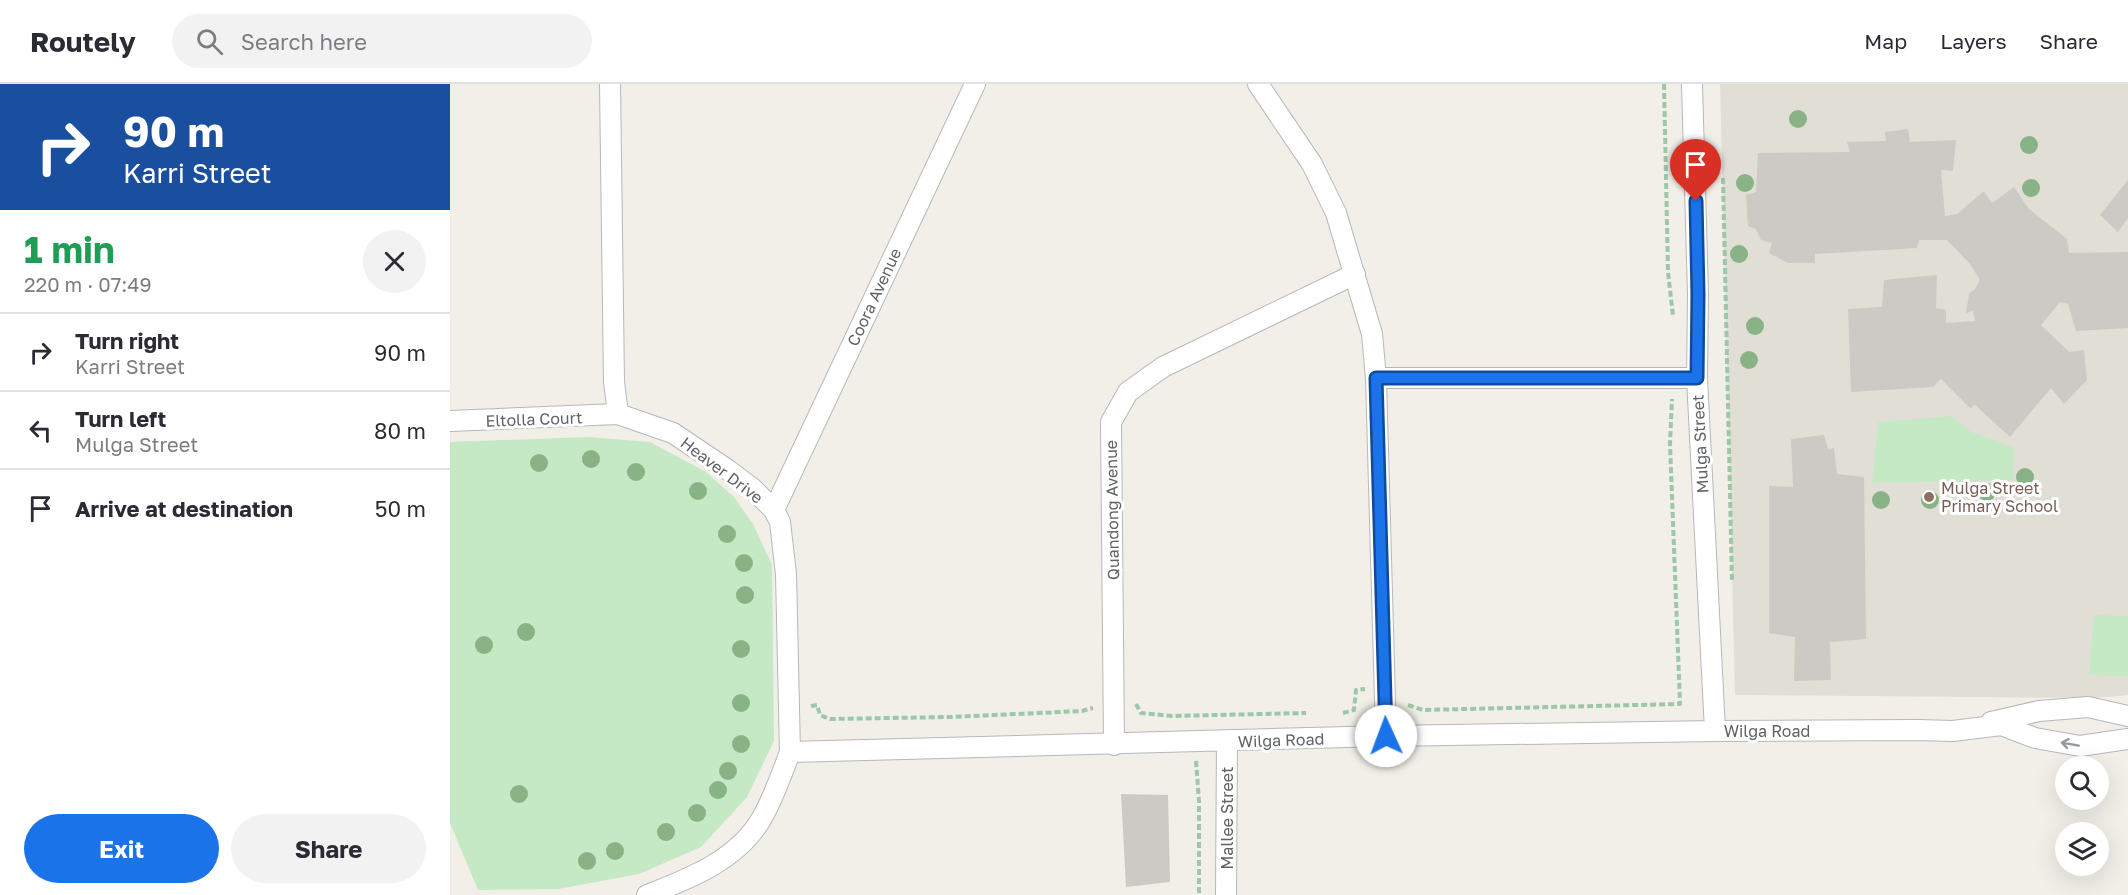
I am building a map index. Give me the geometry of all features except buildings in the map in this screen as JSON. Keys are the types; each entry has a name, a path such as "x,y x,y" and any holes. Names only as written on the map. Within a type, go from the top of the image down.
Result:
{"street":[{"path":"610,84 615,382 618,414"},
{"name":"Coora Avenue","path":"774,510 975,84"},
{"path":"1258,84 1312,164 1336,213 1372,334 1376,378 1386,736"},
{"name":"Mulga Street","path":"1692,84 1698,294 1697,378 1715,731"},
{"name":"Quandong Avenue","path":"1114,744 1111,422 1128,392 1163,367 1355,274"},
{"path":"1376,378 1697,378"},
{"name":"Eltolla Court","path":"450,422 618,414"},
{"name":"Heaver Drive","path":"618,414 674,434 752,488 774,510 780,522 786,574 790,752 780,778 762,818 742,842 710,867 647,895"},
{"path":"1953,731 2039,711 2088,706 2128,716"},
{"path":"1953,731 2001,725 2035,738 2080,746 2128,739"},
{"name":"Wilga Road","path":"790,752 1386,736 1715,731 1953,731"},
{"name":"Mallee Street","path":"1226,895 1227,742"}],"path":[{"path":"1664,84 1668,272 1673,319"},
{"path":"1723,178 1732,587"},
{"path":"1334,713 1354,710 1356,690 1401,687 1406,689 1408,705 1423,710 1680,704 1670,444 1672,378"},
{"path":"790,709 817,705 820,715 830,719 951,717 1082,711 1114,705 1137,704 1141,713 1172,716 1314,713"},
{"path":"1194,742 1198,801 1199,895"}],"shaded area":[{"name":"Mulga Street Primary School","path":"1720,84 2128,84 2128,695 2096,698 1735,695"}],"green space":[{"path":"1952,416 1971,432 2014,447 2013,480 1872,483 1878,422"},
{"path":"588,437 650,442 706,472 734,497 753,524 772,565 774,741 747,797 701,847 639,874 558,889 478,890 450,823 450,442"},
{"path":"2094,615 2128,616 2128,676 2089,675"}],"place":[{"name":"Mulga Street Primary School","path":"1929,497"}],"route":[{"path":"1386,736 1376,378 1697,378 1696,201"}]}
